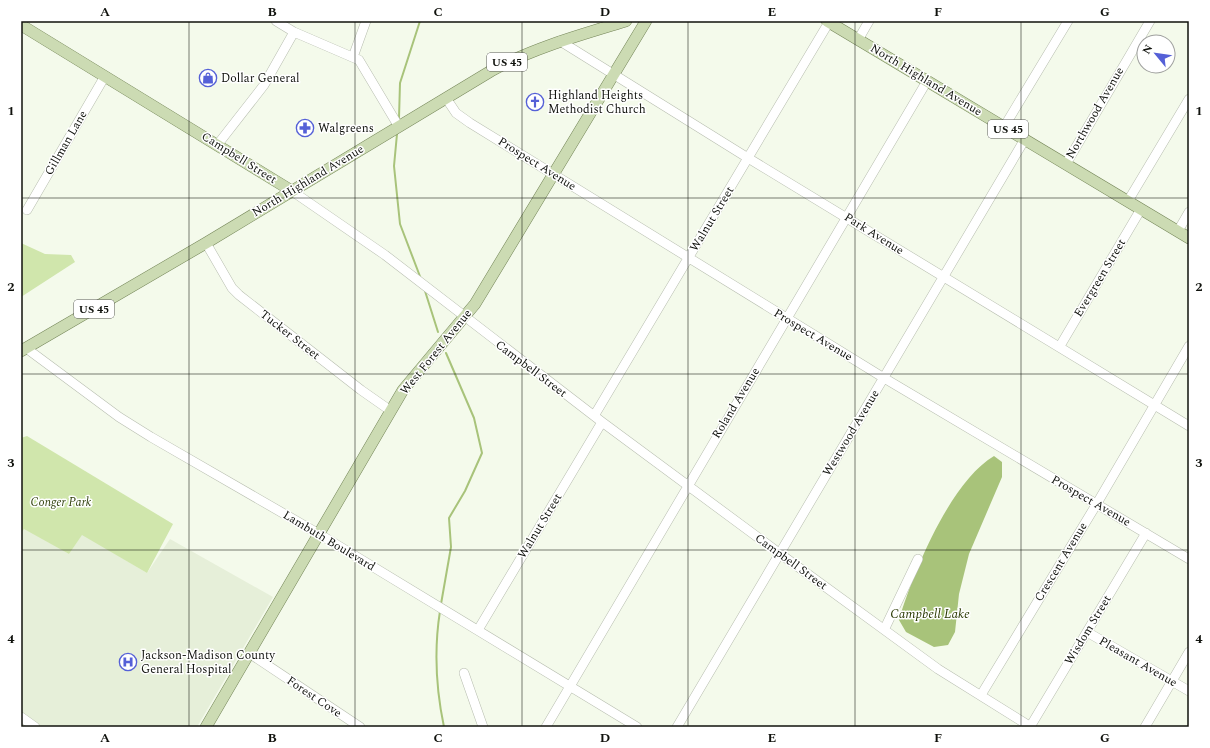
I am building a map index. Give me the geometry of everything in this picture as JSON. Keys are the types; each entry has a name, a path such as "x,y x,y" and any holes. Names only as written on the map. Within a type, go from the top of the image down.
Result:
{"main road":[{"name":"North Highland Avenue","path":"23,350 206,243 446,98 516,58 560,41 626,21"},
{"name":"West Forest Avenue","path":"206,727 391,411 414,375 464,318 646,21"},
{"name":"North Highland Avenue","path":"828,22 1189,238"},
{"name":"Campbell Street","path":"21,25 218,144 292,191"}],"street":[{"path":"276,21 294,32 353,57 364,67 396,128"},
{"path":"353,57 366,21"},
{"path":"858,40 869,21"},
{"path":"1004,127 1068,21"},
{"name":"Northwood Avenue","path":"1066,164 1150,21"},
{"name":"Walnut Street","path":"594,416 828,22"},
{"path":"218,144 264,85 294,32"},
{"name":"Park Avenue","path":"560,41 748,158 846,216 944,278 1060,346 1189,426"},
{"name":"Gillman Lane","path":"27,210 105,76"},
{"name":"Roland Avenue","path":"546,727 927,81"},
{"name":"Prospect Avenue","path":"446,98 456,113 470,123 884,378 1189,559"},
{"path":"1128,201 1189,98"},
{"name":"Westwood Avenue","path":"677,727 1025,139"},
{"name":"Campbell Street","path":"292,191 385,255 464,318 687,486 885,628 938,669 1031,727"},
{"name":"Evergreen Street","path":"1060,346 1141,209"},
{"path":"1178,231 1189,212"},
{"name":"Tucker Street","path":"206,243 232,288 239,295 361,390 391,411"},
{"name":"Crescent Avenue","path":"981,695 1096,505 1189,346"},
{"name":"Lambuth Boulevard","path":"23,350 119,417 319,534 637,727"},
{"name":"Walnut Street","path":"478,630 602,422"},
{"name":"Wisdom Street","path":"1031,727 1146,533"},
{"path":"885,628 918,559"},
{"name":"Pleasant Avenue","path":"1087,632 1189,691"},
{"path":"1145,727 1189,652"},
{"name":"Forest Cove","path":"249,653 360,727"},
{"path":"464,673 483,727"},
{"path":"21,717 35,727"}],"shaded area":[{"name":"Jackson-Madison County General Hospital","path":"24,528 69,554 82,534 147,573 170,539 273,597 197,727 21,727 21,533"}],"green space":[{"path":"21,243 45,254 71,255 75,262 21,297"},
{"name":"Conger Park","path":"27,436 173,524 147,573 82,535 69,554 24,529 21,533 21,438"}],"water":[{"name":"Campbell Lake","path":"994,456 1002,462 1002,477 969,554 959,594 955,632 948,645 934,647 906,632 899,620 924,554 948,507 963,486 978,469"}],"waterway":[{"path":"399,118 400,83 420,21"},
{"path":"397,134 394,166 400,224 421,279"},
{"path":"425,291 438,332"},
{"path":"441,604 451,547 449,518 465,491 482,453 474,418 446,353"},
{"path":"440,611 437,640 437,669 439,698 444,727"}],"place":[{"name":"Dollar General","path":"208,78"},
{"name":"Highland Heights Methodist Church","path":"535,102"},
{"name":"Walgreens","path":"305,128"},
{"name":"Jackson-Madison County General Hospital","path":"128,662"}]}
